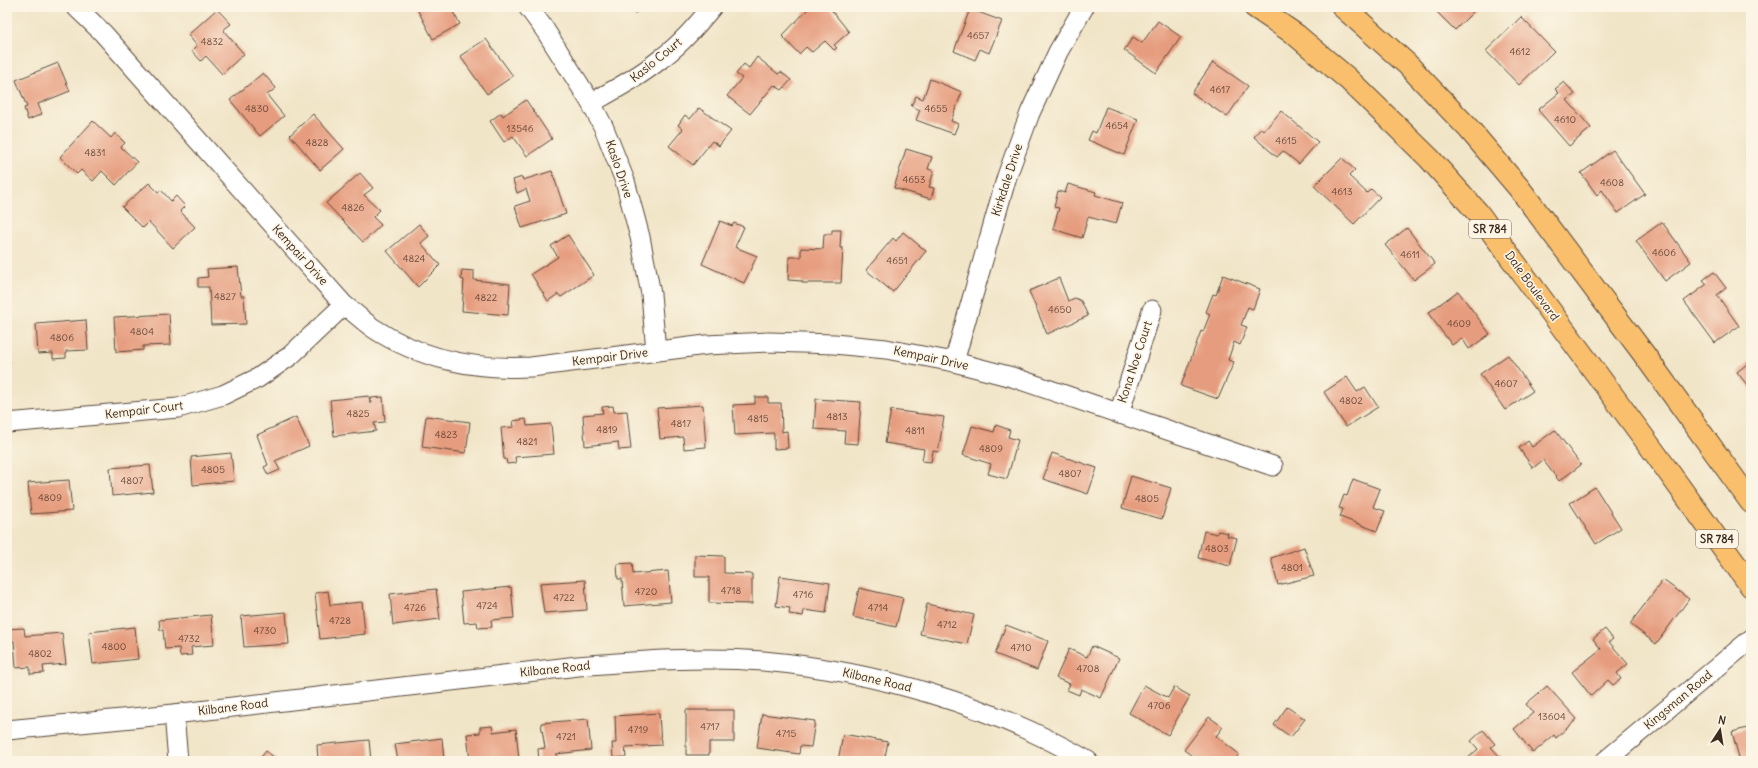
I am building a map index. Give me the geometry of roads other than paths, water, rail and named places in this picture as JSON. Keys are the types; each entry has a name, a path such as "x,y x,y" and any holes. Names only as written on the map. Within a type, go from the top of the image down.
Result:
{"main road":[{"name":"Dale Boulevard","path":"1255,7 1296,35 1348,79 1429,158 1478,213 1751,586"},
{"path":"1343,7 1407,64 1469,129 1519,188 1643,353 1751,502"}],"street":[{"name":"Kempair Drive","path":"76,7 104,33 344,305 373,328 404,346 438,358 474,366 510,368 531,367 706,345 770,342 820,343 886,349 954,362 1012,377 1273,466"},
{"name":"Kaslo Drive","path":"528,7 545,30 591,103 604,128 625,181 640,237 651,294 656,352"},
{"name":"Kaslo Court","path":"591,103 628,83 663,58 694,29 712,7"},
{"name":"Kirkdale Drive","path":"954,362 1012,162 1030,113 1058,52 1084,7"},
{"name":"Kempair Court","path":"7,423 178,408 223,395 258,378 290,356 344,305"},
{"name":"Kona Noe Court","path":"1119,414 1152,310"},
{"name":"Kingsman Road","path":"1605,761 1751,639"},
{"name":"Kilbane Road","path":"7,730 174,714 578,666 642,661 721,659 763,661 828,669 892,682 955,701 1016,725 1083,760"},
{"path":"174,714 178,761"}]}
